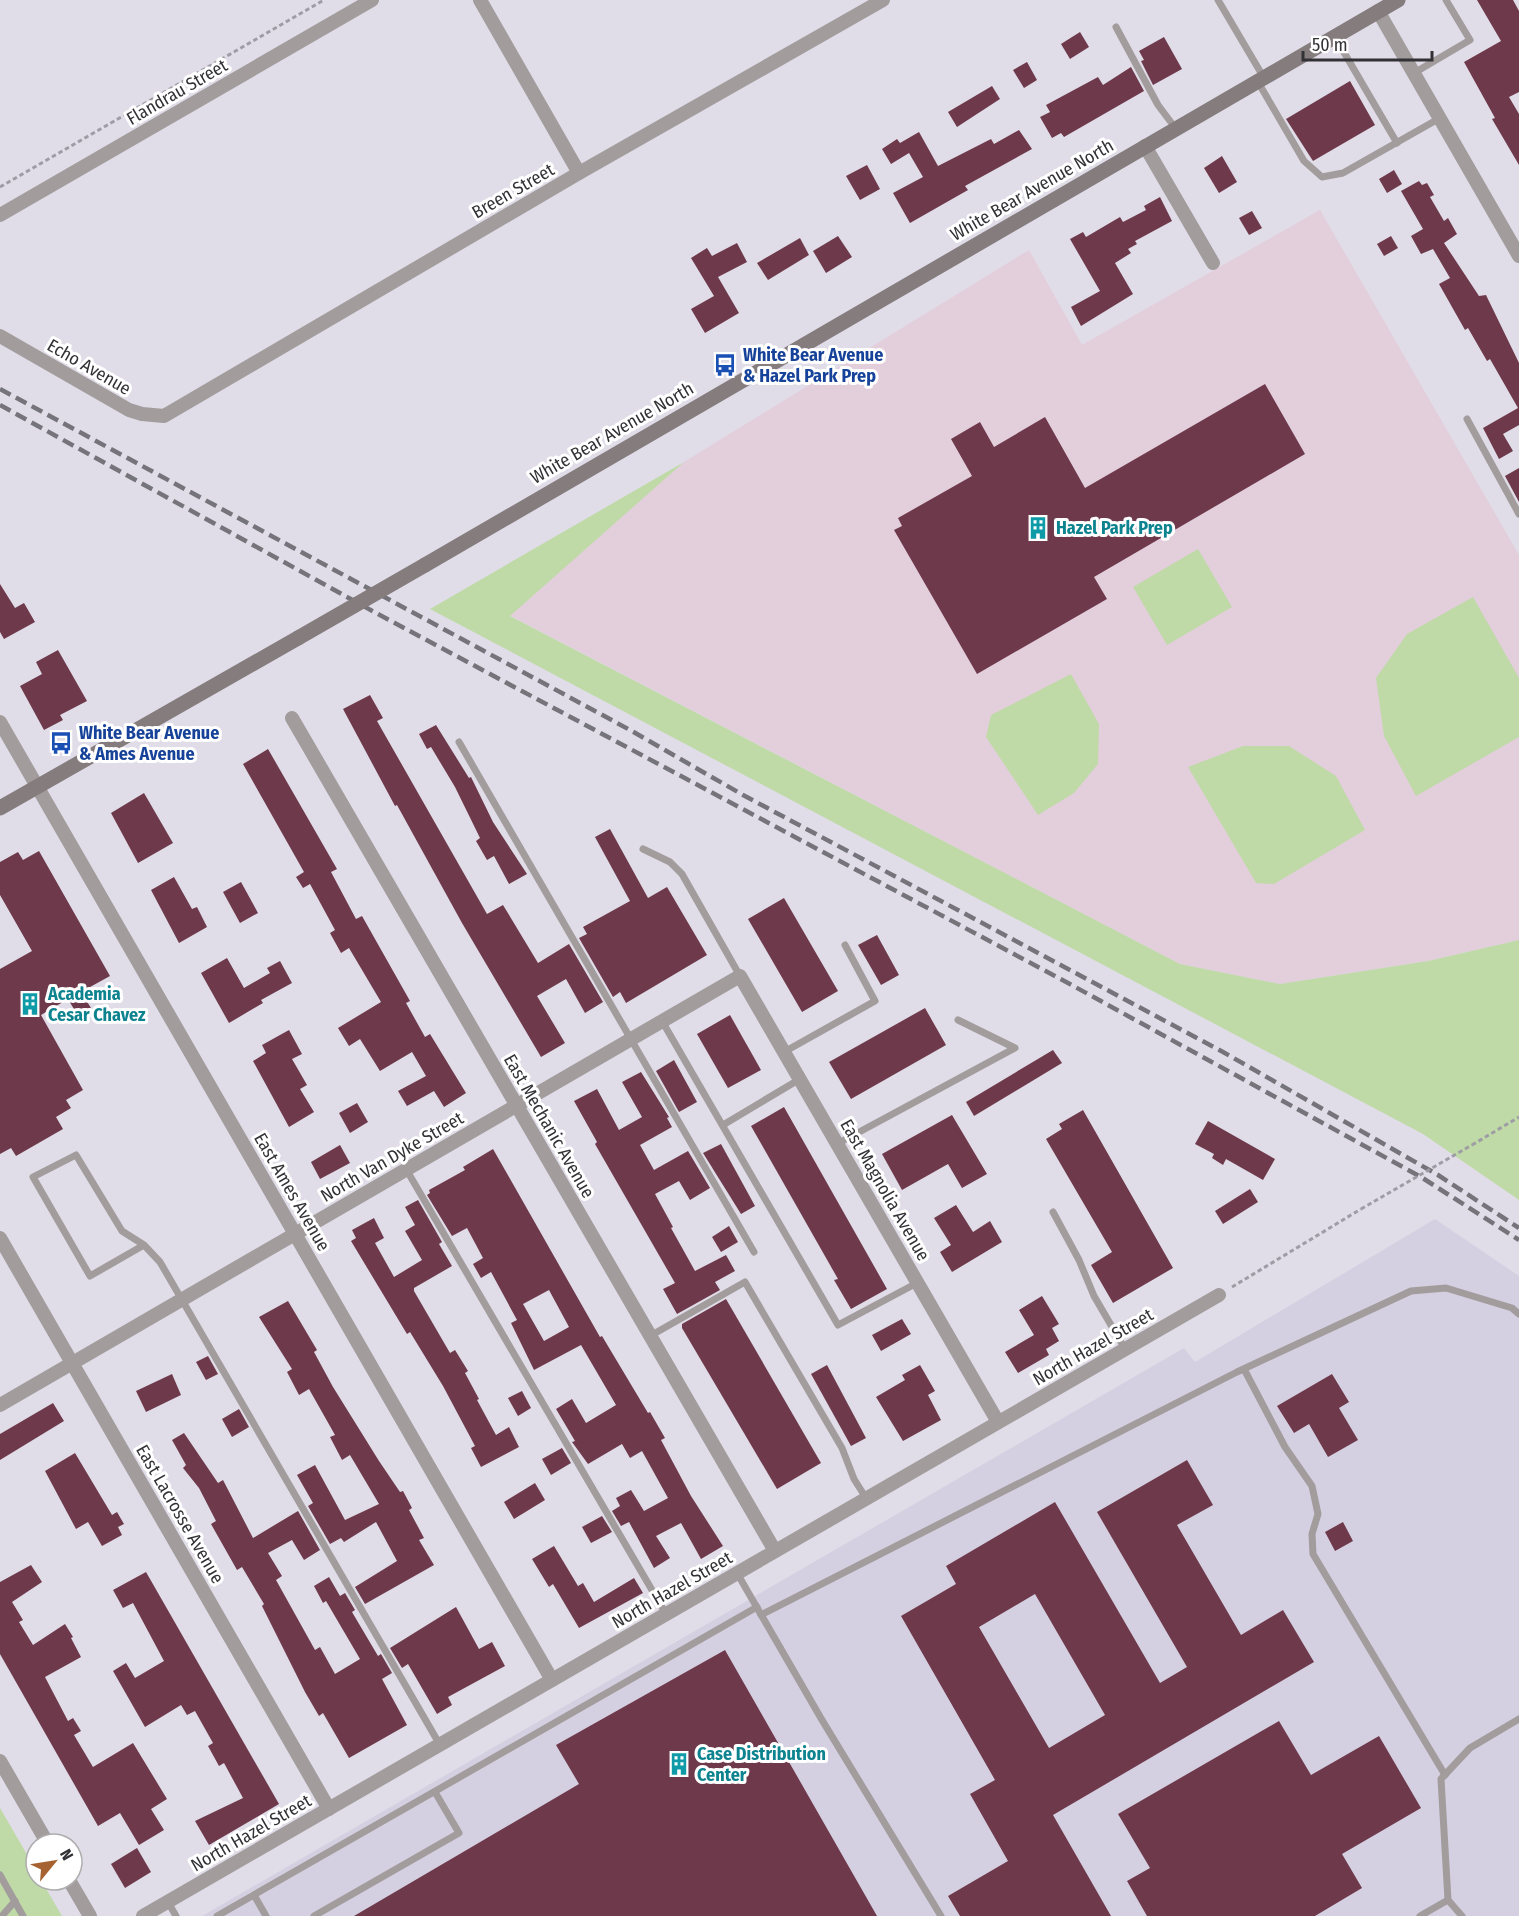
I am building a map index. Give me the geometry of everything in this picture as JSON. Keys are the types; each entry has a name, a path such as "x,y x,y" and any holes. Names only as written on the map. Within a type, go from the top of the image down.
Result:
{"main road":[{"name":"White Bear Avenue North","path":"0,808 298,638 1335,37 1375,6 1398,0"}],"street":[{"name":"Flandrau Street","path":"0,215 372,0"},
{"path":"480,0 579,173"},
{"name":"Breen Street","path":"164,416 579,173 882,0"},
{"path":"1375,6 1519,256"},
{"path":"1146,146 1213,263"},
{"name":"Echo Avenue","path":"0,336 129,410 164,416"},
{"name":"East Mechanic Avenue","path":"292,718 775,1551"},
{"name":"East Ames Avenue","path":"0,722 552,1680"},
{"name":"North Van Dyke Street","path":"0,1405 741,976"},
{"name":"East Magnolia Avenue","path":"741,976 998,1422"},
{"name":"East Lacrosse Avenue","path":"0,1238 329,1809"},
{"name":"North Hazel Street","path":"143,1916 1219,1295"},
{"path":"0,1761 41,1832"},
{"path":"76,1892 90,1916"}],"lane":[{"path":"1218,0 1304,161 1322,177 1343,173 1440,118"},
{"path":"1414,73 1470,40 1446,0"},
{"path":"1116,27 1158,105 1176,129"},
{"path":"1335,37 1397,143"},
{"path":"1467,419 1519,514"},
{"path":"459,742 754,1252"},
{"path":"643,849 670,862 682,874 741,976"},
{"path":"784,1052 875,1001 845,945"},
{"path":"837,1144 1015,1048 958,1020"},
{"path":"662,1021 838,1325 917,1283"},
{"path":"723,1125 800,1079"},
{"path":"144,1245 90,1276 33,1177 76,1155 123,1231 144,1245 160,1262 440,1745"},
{"path":"406,1169 666,1614"},
{"path":"1053,1212 1079,1260 1094,1296 1125,1349"},
{"path":"650,1336 745,1282 842,1448 854,1479 866,1498"},
{"path":"761,1615 1244,1369 1411,1291 1446,1288 1512,1308 1519,1314"},
{"path":"1244,1369 1285,1447 1312,1486 1318,1514 1312,1534 1313,1554 1445,1774"},
{"path":"737,1573 940,1916"},
{"path":"217,1916 757,1607"},
{"path":"1462,1916 1448,1900 1441,1779 1470,1748 1519,1719"},
{"path":"314,1916 459,1833 435,1792"},
{"path":"0,1875 23,1916"},
{"path":"254,1895 266,1916"},
{"path":"1420,1916 1448,1900"},
{"path":"2,1916 15,1901"},
{"path":"168,1902 176,1916"}],"path":[{"path":"0,187 324,0"},
{"path":"1219,1295 1519,1118"}],"shaded area":[{"path":"1320,210 1519,555 1519,940 1428,961 1280,984 1180,964 509,615 684,462 1029,250 1082,345"},
{"path":"1435,1219 1519,1276 1519,1916 202,1916 1184,1348 1195,1362"}],"green space":[{"path":"684,462 510,616 1180,964 1280,984 1428,961 1519,940 1519,1200 1423,1134 430,609"},
{"path":"1198,549 1232,607 1167,645 1133,587"},
{"path":"1473,597 1519,678 1519,737 1416,796 1384,736 1376,678 1407,634"},
{"path":"1071,674 1099,724 1098,764 1074,793 1038,815 986,737 991,715"},
{"path":"1243,746 1289,746 1336,776 1365,830 1274,884 1256,883 1188,767"},
{"path":"0,1808 24,1849 24,1892 48,1892 62,1916 0,1916"}],"building":[{"path":"1477,0 1513,0 1519,11 1519,92 1509,97 1519,114 1519,165 1492,119 1495,118 1464,62 1501,41"},
{"path":"1080,32 1089,47 1070,59 1061,44"},
{"path":"1164,37 1182,69 1153,85 1141,61 1144,60 1139,51"},
{"path":"1027,62 1037,80 1024,88 1013,70"},
{"path":"1131,67 1144,91 1064,137 1061,133 1052,138 1040,117 1050,112 1046,105 1098,77 1103,85"},
{"path":"1350,81 1375,125 1313,161 1286,119"},
{"path":"992,86 1000,99 957,127 948,112"},
{"path":"1019,130 1032,149 965,186 968,190 910,223 893,193 923,177 909,153 891,164 882,149 897,139 900,143 919,132 938,166 991,139 994,144"},
{"path":"1222,156 1237,182 1219,193 1204,168"},
{"path":"867,165 880,189 860,200 846,176"},
{"path":"1394,170 1402,184 1387,193 1379,179"},
{"path":"1419,181 1422,185 1427,183 1434,195 1430,197 1444,221 1448,218 1457,234 1444,243 1479,296 1486,295 1519,363 1519,425 1503,434 1513,451 1499,459 1483,428 1518,408 1490,359 1487,361 1468,328 1465,330 1439,284 1450,278 1433,249 1421,254 1411,236 1423,229 1401,191"},
{"path":"1160,197 1172,221 1135,241 1137,244 1128,249 1131,253 1115,263 1133,294 1081,326 1071,307 1100,291 1070,239 1083,232 1086,237 1120,217 1123,222 1146,210 1144,206"},
{"path":"1252,211 1262,228 1249,235 1239,218"},
{"path":"838,236 852,257 826,273 813,251"},
{"path":"1391,236 1398,248 1384,256 1377,244"},
{"path":"800,238 809,255 768,280 757,263"},
{"path":"737,243 747,262 718,277 739,313 705,333 691,309 714,296 691,258 707,248 712,256"},
{"name":"Hazel Park Prep","path":"1265,384 1305,454 1094,577 1107,599 977,674 894,530 902,526 898,518 972,476 951,439 980,422 994,447 1045,417 1085,488"},
{"path":"1519,468 1519,502 1505,476"},
{"path":"0,584 15,608 24,603 35,622 4,639 0,632"},
{"path":"58,650 87,701 60,715 63,720 44,730 20,686 42,674 36,662"},
{"path":"370,695 383,718 377,721 487,914 503,905 538,963 569,944 603,1002 585,1013 566,979 537,996 565,1043 541,1057 462,923 397,805 395,806 343,709"},
{"path":"436,725 469,778 471,777 493,822 527,874 509,884 494,856 487,860 476,841 480,838 455,787 431,747 427,749 419,734"},
{"path":"268,749 337,869 331,872 356,919 362,916 410,1001 406,1003 425,1037 430,1034 466,1093 444,1107 434,1091 407,1106 398,1091 426,1076 412,1052 380,1071 360,1039 349,1046 338,1028 381,1002 349,948 341,953 330,933 335,930 310,884 303,888 296,877 304,872 243,764"},
{"path":"144,793 173,843 138,863 111,813"},
{"path":"610,829 648,898 667,887 707,955 626,1003 620,992 613,997 579,938 587,934 583,927 630,901 595,837"},
{"name":"Academia Cesar Chavez","path":"39,851 110,976 81,992 91,1008 78,1016 68,999 41,1015 83,1090 66,1100 71,1108 56,1117 63,1129 16,1156 11,1148 0,1154 0,969 32,951 0,895 0,862 18,852 23,860"},
{"path":"174,877 192,909 197,907 207,927 179,943 151,890"},
{"path":"241,882 258,913 240,923 223,892"},
{"path":"784,898 838,991 802,1012 748,919"},
{"path":"877,935 899,975 881,985 858,945"},
{"path":"227,958 244,988 270,973 267,968 280,961 292,983 261,1000 263,1003 229,1023 201,973"},
{"path":"925,1008 946,1045 851,1099 829,1062"},
{"path":"730,1015 761,1070 728,1088 697,1034"},
{"path":"289,1030 302,1054 292,1059 307,1085 300,1089 314,1112 289,1127 253,1061 266,1053 262,1045"},
{"path":"1053,1050 1062,1063 974,1116 966,1102"},
{"path":"674,1060 697,1102 679,1112 656,1071"},
{"path":"641,1072 669,1117 667,1118 672,1127 640,1145 654,1170 688,1151 710,1188 690,1200 679,1181 655,1194 673,1227 671,1228 695,1271 726,1255 735,1271 715,1282 720,1290 677,1314 663,1289 675,1283 595,1144 597,1142 574,1101 597,1089 619,1130 642,1117 622,1082"},
{"path":"357,1103 368,1122 350,1133 339,1113"},
{"path":"784,1107 887,1289 851,1309 834,1280 838,1279 751,1126"},
{"path":"1083,1110 1173,1268 1113,1303 1091,1265 1112,1252 1046,1139 1062,1129 1059,1124"},
{"path":"952,1115 987,1174 962,1188 948,1164 902,1190 882,1154"},
{"path":"1208,1121 1275,1159 1263,1180 1226,1159 1223,1165 1212,1158 1214,1154 1195,1144"},
{"path":"721,1144 755,1206 741,1214 703,1153"},
{"path":"340,1145 350,1163 320,1179 311,1162"},
{"path":"493,1149 600,1337 602,1336 648,1413 650,1412 665,1438 661,1440 691,1496 723,1546 701,1559 681,1523 656,1536 670,1558 654,1568 629,1522 621,1526 612,1511 620,1506 616,1498 631,1490 644,1511 668,1498 642,1451 630,1458 622,1444 588,1464 572,1442 575,1441 556,1409 572,1399 586,1423 616,1405 581,1345 534,1370 511,1323 517,1320 491,1272 481,1278 473,1264 483,1258 467,1228 452,1236 427,1195 430,1193 429,1190 465,1170 463,1167","holes":["549,1290 569,1327 544,1341 523,1304"]},
{"path":"1250,1189 1258,1202 1223,1224 1215,1211"},
{"path":"418,1200 442,1242 439,1244 452,1266 414,1288 414,1291 450,1353 455,1350 468,1371 465,1373 496,1435 509,1427 519,1447 481,1467 471,1448 475,1446 443,1386 410,1332 407,1334 351,1241 356,1238 352,1230 374,1218 384,1238 375,1243 394,1277 422,1260 405,1231 415,1225 405,1207"},
{"path":"956,1205 973,1232 990,1221 1002,1242 952,1272 940,1252 951,1245 934,1218"},
{"path":"729,1226 738,1242 721,1252 712,1237"},
{"path":"1042,1296 1059,1324 1052,1328 1059,1341 1046,1349 1049,1355 1018,1373 1005,1352 1034,1335 1019,1310"},
{"path":"726,1299 821,1463 777,1489 682,1328 682,1324"},
{"path":"288,1301 317,1350 314,1352 333,1387 379,1461 400,1492 403,1491 412,1508 409,1510 424,1538 419,1540 434,1565 365,1604 355,1587 397,1561 376,1522 344,1542 341,1538 330,1544 308,1506 313,1503 297,1475 315,1465 345,1520 379,1504 350,1455 342,1460 330,1437 335,1435 309,1389 299,1395 287,1372 292,1369 259,1317"},
{"path":"902,1319 911,1334 881,1351 872,1335"},
{"path":"208,1356 218,1374 206,1380 196,1362"},
{"path":"827,1365 866,1438 851,1446 811,1374"},
{"path":"920,1365 935,1391 928,1395 941,1420 903,1441 876,1397 905,1380 902,1375"},
{"path":"172,1374 181,1395 146,1412 136,1391"},
{"path":"1332,1374 1349,1402 1339,1408 1358,1440 1328,1457 1309,1424 1294,1433 1277,1406"},
{"path":"522,1391 531,1408 518,1416 508,1398"},
{"path":"53,1403 64,1421 0,1460 0,1434"},
{"path":"239,1409 249,1427 232,1437 222,1419"},
{"path":"184,1433 218,1483 223,1480 253,1538 298,1511 320,1550 304,1560 292,1540 268,1553 282,1576 276,1580 315,1650 320,1647 335,1674 360,1659 326,1601 323,1603 314,1586 329,1577 340,1596 345,1593 355,1610 352,1612 378,1656 381,1654 392,1673 382,1679 407,1725 349,1758 323,1713 319,1716 305,1692 262,1606 264,1604 242,1567 237,1570 211,1524 216,1521 199,1488 183,1468 186,1465 172,1440"},
{"path":"562,1448 571,1463 551,1475 542,1459"},
{"path":"75,1453 112,1515 117,1512 124,1524 118,1527 122,1535 102,1546 88,1522 76,1529 45,1471"},
{"path":"1187,1460 1213,1505 1177,1525 1241,1635 1283,1610 1314,1662 1053,1815 1111,1916 960,1916 948,1896 1008,1861 970,1794 995,1780 901,1616 956,1584 946,1566 1055,1502 1160,1683 1187,1667 1097,1512","holes":["1035,1594 1105,1715 1049,1748 979,1627"]},
{"path":"535,1483 545,1500 514,1519 504,1502"},
{"path":"602,1516 612,1532 591,1543 582,1527"},
{"path":"1343,1522 1353,1541 1335,1551 1325,1532"},
{"path":"554,1546 578,1586 583,1583 594,1602 634,1578 643,1593 579,1628 553,1584 549,1587 532,1559"},
{"path":"31,1565 42,1582 12,1602 23,1620 19,1622 33,1645 65,1624 73,1637 71,1638 81,1657 45,1677 68,1721 73,1718 81,1731 74,1735 93,1767 133,1743 167,1799 151,1809 164,1830 139,1845 120,1813 98,1826 0,1654 0,1582"},
{"path":"146,1572 279,1804 209,1845 195,1821 243,1798 224,1763 219,1766 208,1746 213,1743 195,1711 187,1715 181,1705 145,1727 113,1671 126,1663 135,1678 164,1661 133,1603 123,1608 113,1590"},
{"path":"456,1607 479,1649 492,1642 505,1666 448,1697 452,1705 437,1714 408,1664 402,1668 390,1648"},
{"name":"Case Distribution Center","path":"725,1650 877,1916 354,1916 579,1784 556,1745"},
{"path":"1279,1721 1311,1775 1379,1736 1421,1808 1342,1854 1362,1888 1315,1916 1147,1916 1127,1881 1150,1868 1118,1814"},
{"path":"137,1848 151,1872 125,1888 111,1864"}],"railway":[{"path":"0,389 630,730 743,795 1223,1052 1438,1175 1519,1228"},
{"path":"0,405 376,613 1068,983 1421,1177 1519,1240"}],"place":[{"name":"White Bear Avenue & Hazel Park Prep","path":"725,365"},
{"name":"Hazel Park Prep","path":"1038,528"},
{"name":"White Bear Avenue & Ames Avenue","path":"61,743"},
{"name":"Academia Cesar Chavez","path":"30,1004"},
{"name":"Case Distribution Center","path":"679,1764"}]}
